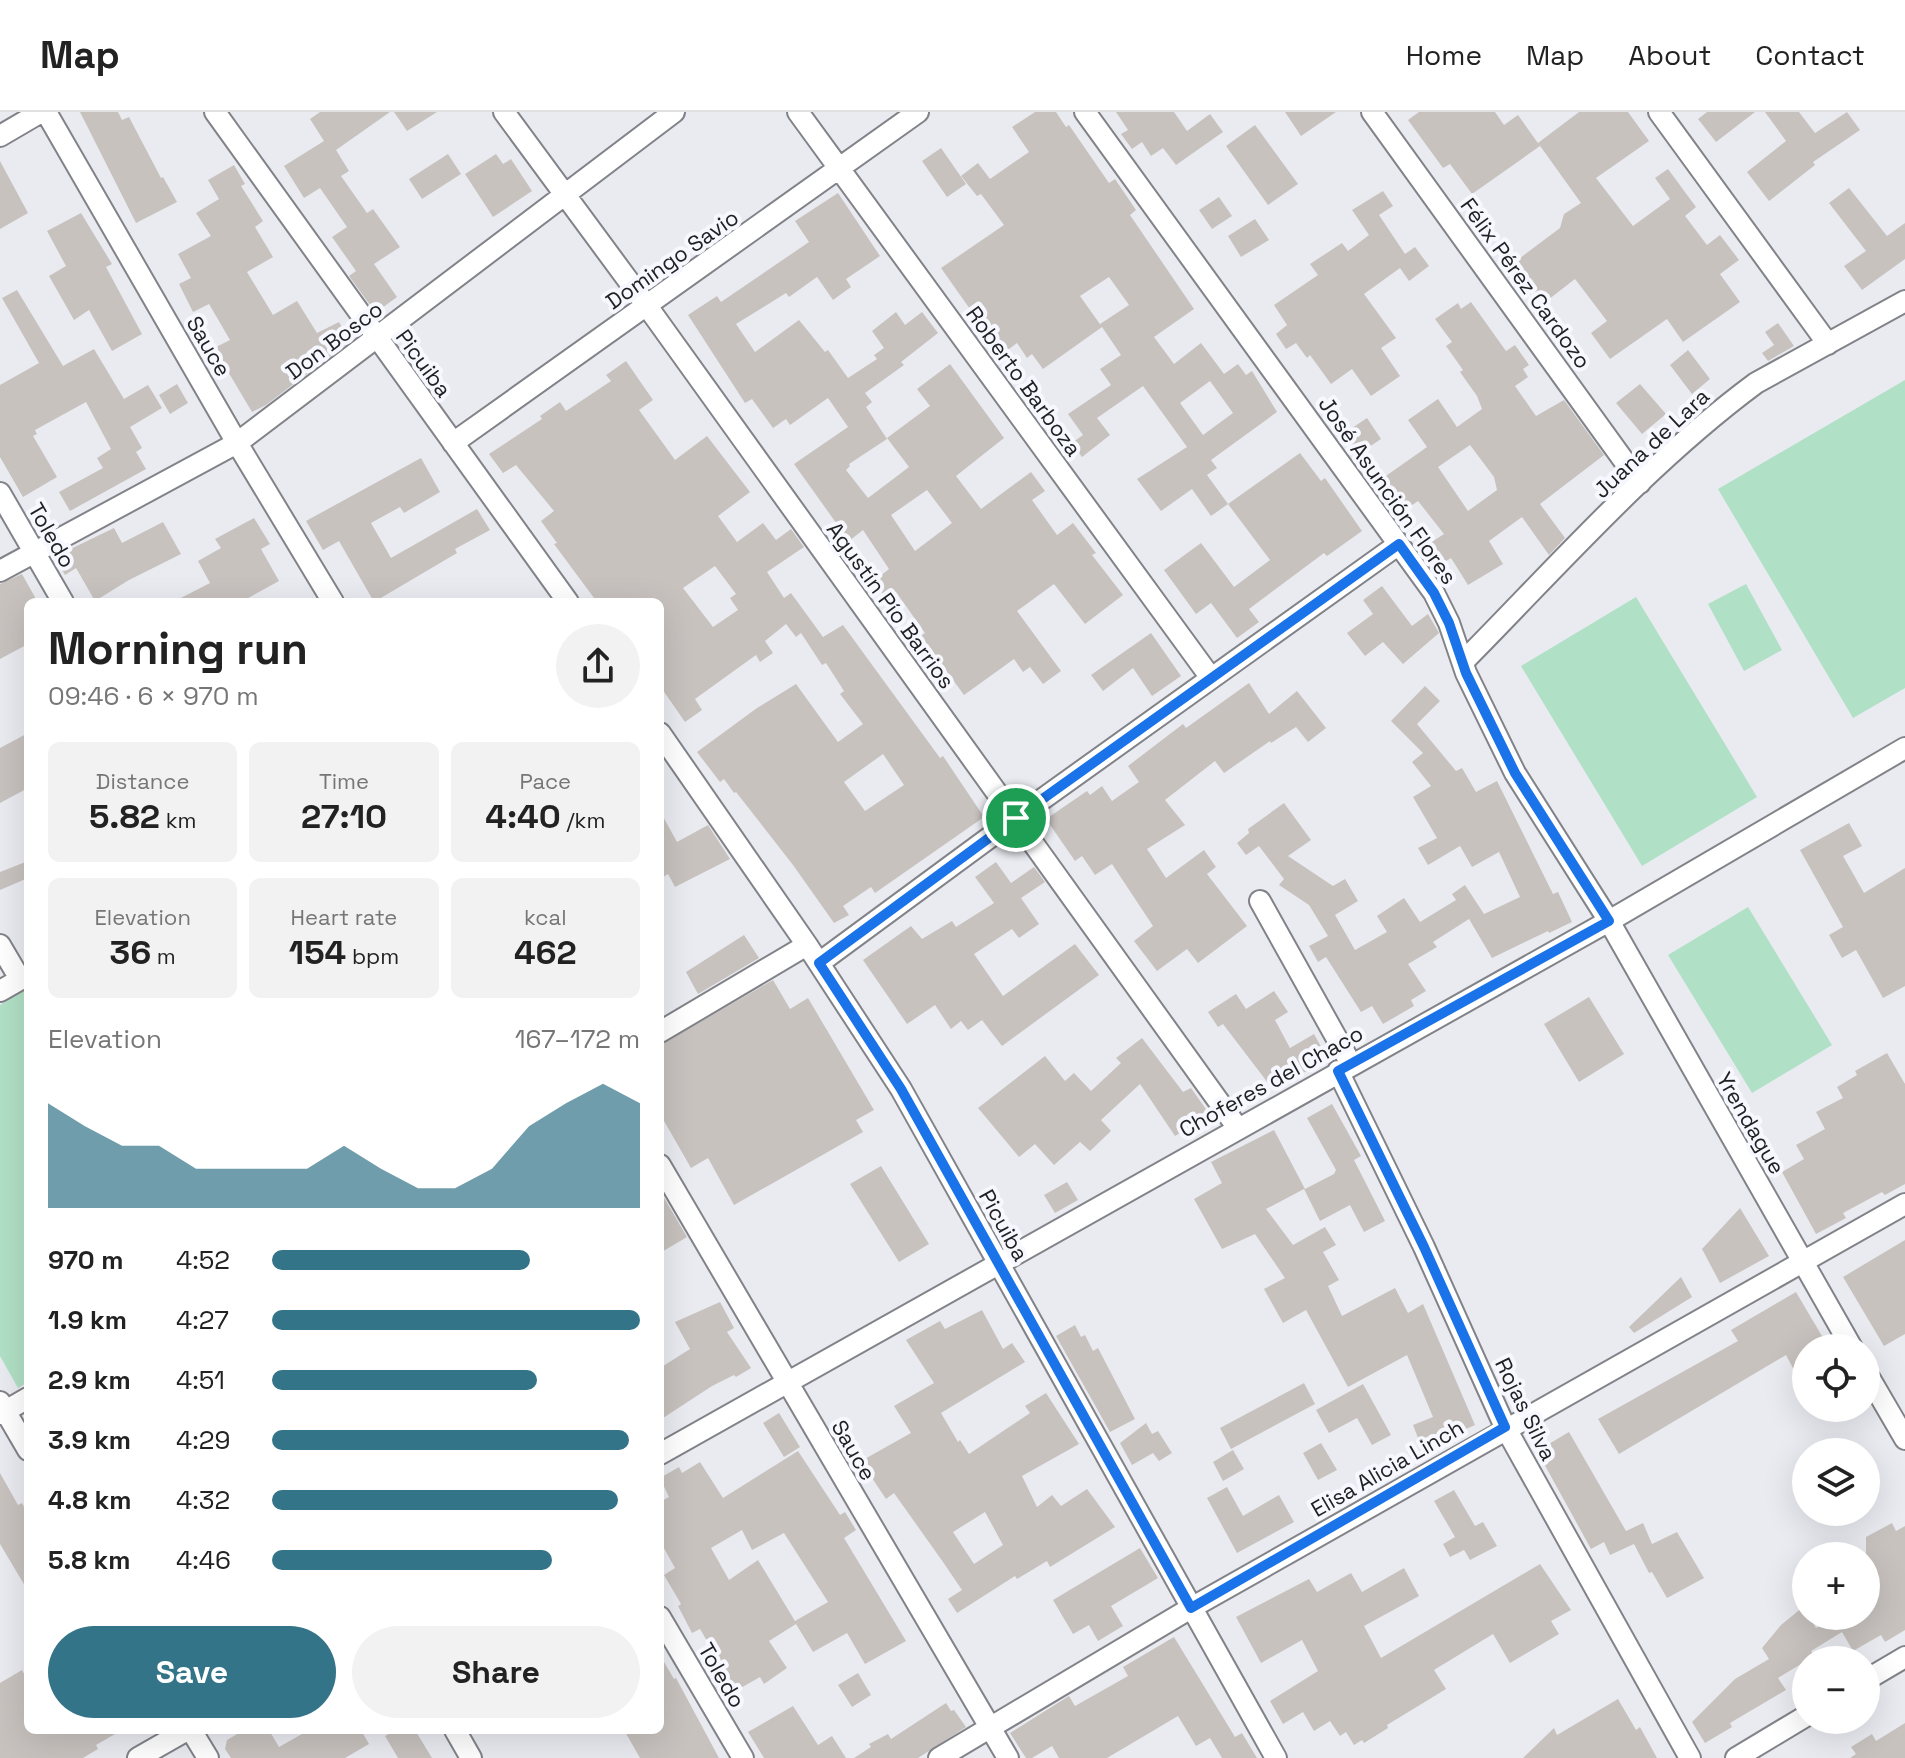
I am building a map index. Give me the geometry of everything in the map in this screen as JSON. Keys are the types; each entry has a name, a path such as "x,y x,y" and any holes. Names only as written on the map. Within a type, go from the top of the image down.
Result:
{"street":[{"path":"0,136 43,112"},
{"name":"Sauce","path":"43,112 331,598"},
{"name":"Picuiba","path":"215,112 565,598"},
{"name":"Agustín Pío Barrios","path":"504,112 1237,1127"},
{"name":"Don Bosco","path":"0,571 237,443 674,112"},
{"name":"Roberto Barboza","path":"798,112 1211,678"},
{"name":"Domingo Savio","path":"453,443 918,112"},
{"name":"José Asunción Flores","path":"1085,112 1434,593 1515,773 1609,921"},
{"name":"Félix Pérez Cardozo","path":"1372,112 1640,483"},
{"path":"1659,112 1828,344"},
{"name":"Juana de Lara","path":"1463,662 1640,483 1696,432 1756,383 1905,301"},
{"name":"Toledo","path":"0,493 61,598"},
{"path":"819,963 1399,544"},
{"name":"Picuiba","path":"664,739 807,945 901,1089 1276,1758"},
{"name":"Choferes del Chaco","path":"664,1452 1237,1127 1609,921 1905,748"},
{"name":"Rojas Silva","path":"1260,901 1344,1068 1505,1427 1690,1758"},
{"name":"Yrendague","path":"1609,921 1844,1334"},
{"path":"0,945 24,977 0,991"},
{"path":"664,1030 807,945"},
{"name":"Sauce","path":"664,1172 1008,1758"},
{"name":"Elisa Alicia Linch","path":"939,1758 1505,1427 1905,1204"},
{"path":"1880,1396 1905,1439"},
{"path":"24,1400 2,1409 24,1444"},
{"name":"Toledo","path":"664,1624 743,1758"},
{"path":"1880,1672 1905,1657"},
{"path":"1736,1758 1792,1724"},
{"path":"138,1758 182,1734"},
{"path":"192,1734 208,1758"},
{"path":"457,1734 471,1758"}],"green space":[{"path":"1905,380 1905,688 1853,718 1718,489"},
{"path":"1746,584 1782,650 1744,671 1708,604"},
{"path":"1636,597 1757,797 1642,866 1521,666"},
{"path":"1748,907 1832,1045 1752,1093 1668,955"},
{"path":"24,990 24,1384 18,1388 0,1356 0,1005"}],"building":[{"path":"80,112 118,112 122,120 129,117 177,202 136,223"},
{"path":"320,112 390,112 336,150 349,171 341,176 367,213 373,209 400,247 374,264 397,297 382,308 370,305 349,276 356,271 332,237 347,227 320,188 304,198 284,166 324,141 310,119"},
{"path":"394,112 437,112 407,131"},
{"path":"1035,112 1056,112 1066,127 1069,125 1109,183 1115,179 1136,210 1130,215 1194,309 1154,337 1174,364 1201,343 1224,374 1238,364 1246,375 1252,371 1277,412 1211,460 1217,468 1207,475 1228,504 1211,516 1192,489 1161,511 1137,479 1187,447 1143,386 1097,418 1110,435 1082,457 1072,443 1083,435 1068,414 1111,385 1100,369 1121,355 1102,327 1043,369 1032,354 1027,358 1017,343 1005,352 941,268 1004,225 981,194 977,196 961,176 978,163 990,179 1029,152 1012,127","holes":["1109,277 1129,305 1100,324 1102,327 1080,296","1210,381 1233,413 1203,435 1180,403"]},
{"path":"1116,112 1174,112 1187,131 1210,114 1223,132 1176,165 1163,148 1151,156 1142,142 1132,149 1121,134 1128,130"},
{"path":"1285,112 1336,112 1301,136"},
{"path":"1419,112 1495,112 1504,125 1518,115 1540,146 1472,194 1450,164 1443,168 1408,120"},
{"path":"1579,112 1628,112 1649,141 1596,178 1633,226 1670,199 1655,178 1668,169 1696,207 1685,216 1707,245 1720,235 1739,260 1720,274 1740,302 1683,342 1667,319 1610,359 1591,333 1607,321 1575,279 1544,303 1516,261 1560,228 1564,214 1581,203 1538,143"},
{"path":"1707,112 1755,112 1716,142 1698,119"},
{"path":"1765,112 1799,112 1815,133 1847,112 1860,130 1813,162 1815,165 1769,201 1747,172 1786,141"},
{"path":"1255,125 1298,184 1268,205 1226,146"},
{"path":"941,148 966,184 947,197 922,161"},
{"path":"448,154 461,174 422,199 409,179"},
{"path":"496,154 503,164 511,159 532,191 493,217 465,174"},
{"path":"0,161 28,213 0,229"},
{"path":"234,165 245,184 241,186 263,221 255,227 273,257 247,272 273,315 297,301 317,333 339,322 350,341 266,405 252,412 214,348 230,340 209,304 193,312 179,284 191,278 178,254 211,236 196,213 219,199 208,180"},
{"path":"1849,188 1887,236 1905,223 1905,259 1862,290 1844,266 1866,251 1829,203"},
{"path":"1383,191 1393,206 1379,215 1405,254 1415,247 1429,266 1409,281 1400,268 1364,294 1396,338 1381,348 1400,376 1371,396 1352,369 1331,384 1310,355 1307,358 1296,343 1286,349 1276,334 1287,325 1274,305 1318,275 1310,264 1342,243 1348,251 1369,235 1352,210"},
{"path":"838,193 880,256 846,279 851,287 833,300 817,277 789,297 786,293 736,324 755,352 799,320 825,352 828,350 848,378 877,359 874,355 884,348 872,331 896,312 905,325 922,312 938,333 901,362 904,365 865,393 872,402 866,407 887,439 849,464 846,470 868,498 909,467 887,438 930,406 917,389 950,364 1004,438 956,476 981,509 1031,472 1045,491 1032,500 1057,535 1073,523 1096,553 1092,555 1123,595 1085,624 1054,584 1017,611 1061,671 1043,684 1030,667 1023,672 1014,659 964,695 921,636 925,633 896,592 886,599 874,581 889,569 863,530 849,541 794,464 848,427 828,398 790,425 786,419 773,428 752,399 745,403 688,315 717,296 721,302 809,242 795,221","holes":["927,490 952,523 915,551 891,515"]},
{"path":"1219,197 1232,216 1212,229 1199,210"},
{"path":"81,213 112,264 106,267 142,334 112,351 89,310 74,320 49,276 66,266 47,231"},
{"path":"1255,219 1269,240 1241,257 1228,236"},
{"path":"17,290 63,366 94,349 124,399 148,385 162,408 130,427 142,448 136,452 146,469 70,511 59,492 103,468 97,458 111,449 86,402 35,430 37,434 33,436 57,477 23,497 0,457 0,385 39,363 2,298"},
{"path":"1471,302 1506,351 1515,345 1529,365 1523,369 1528,377 1515,386 1536,416 1564,400 1604,455 1540,504 1565,538 1549,555 1522,517 1489,541 1503,564 1468,585 1451,558 1443,563 1430,543 1444,534 1418,501 1405,510 1383,478 1427,447 1408,420 1438,399 1457,427 1482,409 1460,372 1463,370 1446,346 1452,342 1435,319 1458,303 1461,309","holes":["1470,445 1494,477 1497,490 1468,511 1438,467"]},
{"path":"1778,323 1794,346 1768,361 1762,353 1774,345 1765,332"},
{"path":"1688,350 1710,379 1692,394 1670,365"},
{"path":"626,361 653,400 639,410 675,460 707,436 750,492 718,516 737,542 763,523 776,540 791,529 804,547 767,572 784,598 791,593 823,637 843,625 940,758 943,756 984,817 875,893 871,887 843,906 849,915 834,923 736,792 724,779 720,782 697,752 796,684 838,742 863,724 840,694 844,691 826,663 822,665 801,633 796,637 786,624 765,641 773,653 760,662 756,655 695,699 702,710 685,722 664,692 664,598 594,598 541,521 554,511 516,465 503,473 489,454 542,419 540,416 560,402 566,411 611,381 606,375","holes":["715,566 736,594 730,598 738,610 713,627 683,588","883,754 904,785 865,811 844,782"]},
{"path":"177,384 188,403 170,414 159,395"},
{"path":"1640,384 1666,414 1642,434 1616,403"},
{"path":"1367,418 1381,439 1357,455 1343,434"},
{"path":"1300,453 1321,481 1325,478 1362,531 1327,556 1324,553 1249,609 1259,622 1237,638 1211,603 1196,614 1164,570 1201,543 1234,587 1270,560 1228,504"},
{"path":"421,458 440,492 404,513 400,507 371,523 391,558 477,509 490,530 381,598 372,598 339,541 323,550 306,521"},
{"path":"254,518 270,544 261,549 279,581 248,598 181,598 210,583 198,561 221,548 215,539"},
{"path":"163,522 181,554 100,598 93,598 76,568 65,575 56,556 114,528 122,543"},
{"path":"22,574 35,598 24,598 24,646 0,659 0,584"},
{"path":"1382,586 1412,626 1428,614 1439,633 1403,664 1383,642 1365,656 1347,633 1373,614 1363,600"},
{"path":"1151,633 1181,676 1152,696 1133,668 1103,691 1091,675"},
{"path":"1249,683 1269,714 1297,691 1326,728 1308,742 1296,727 1224,773 1215,761 1165,800 1185,825 1147,849 1166,878 1204,850 1216,867 1207,874 1247,926 1198,963 1187,949 1157,971 1134,941 1153,926 1112,864 1095,875 1082,856 1075,861 1046,819 1087,791 1090,795 1102,786 1112,801 1139,782 1128,766 1183,724 1186,728"},
{"path":"1425,686 1440,701 1417,724 1456,771 1462,768 1476,792 1497,781 1553,894 1558,892 1572,922 1492,958 1469,919 1433,942 1437,947 1408,964 1426,991 1411,1000 1414,1006 1383,1024 1372,1006 1361,1012 1326,957 1318,962 1309,946 1328,936 1309,905 1279,885 1284,879 1259,846 1246,855 1237,843 1249,833 1248,829 1284,803 1311,840 1288,856 1333,886 1345,879 1358,901 1335,915 1355,950 1387,932 1377,916 1404,898 1420,922 1456,900 1452,894 1465,885 1484,914 1520,897 1499,852 1472,867 1460,846 1428,865 1418,848 1437,838 1413,797 1431,786 1412,762 1423,753 1391,721"},
{"path":"24,735 24,790 0,803 0,748"},
{"path":"664,818 677,842 708,825 730,859 675,887 668,874 664,876"},
{"path":"1849,823 1862,846 1843,856 1864,893 1905,868 1905,986 1883,998 1856,950 1842,958 1829,935 1843,927 1800,850"},
{"path":"996,862 1011,883 1034,867 1045,882 1021,898 1039,924 1019,938 1012,929 974,954 1003,996 1075,944 1099,975 1002,1046 982,1020 968,1030 961,1021 951,1029 935,1005 907,1024 863,960 911,926 922,939 952,921 956,927 994,903 975,877"},
{"path":"24,863 24,880 0,890 0,872"},
{"path":"744,935 759,958 698,994 686,972"},
{"path":"773,980 790,1009 808,998 874,1110 856,1120 863,1132 734,1205 708,1158 691,1168 664,1121 664,1043"},
{"path":"1274,991 1288,1012 1275,1020 1290,1048 1314,1034 1328,1059 1303,1073 1298,1064 1268,1083 1223,1024 1218,1027 1208,1012 1236,994 1246,1009"},
{"path":"1589,997 1624,1054 1579,1082 1544,1024"},
{"path":"1142,1038 1183,1092 1191,1088 1210,1115 1175,1136 1140,1084 1101,1120 1111,1131 1090,1151 1080,1142 1054,1165 1035,1144 1019,1157 978,1108 1045,1056 1065,1081 1074,1073 1091,1091 1121,1063 1116,1058"},
{"path":"1887,1053 1905,1084 1905,1184 1885,1195 1882,1192 1843,1213 1846,1218 1816,1234 1782,1172 1804,1159 1796,1145 1825,1129 1816,1112 1843,1098 1837,1087 1857,1075 1855,1071"},
{"path":"1332,1104 1361,1156 1354,1160 1385,1221 1364,1232 1350,1205 1320,1221 1304,1189 1266,1209 1293,1245 1325,1227 1336,1245 1323,1252 1339,1280 1328,1286 1342,1316 1395,1288 1408,1313 1423,1304 1475,1425 1422,1448 1413,1425 1433,1417 1407,1355 1348,1387 1306,1310 1283,1323 1264,1289 1285,1278 1255,1234 1222,1249 1194,1199 1222,1183 1211,1162 1274,1130 1305,1189 1334,1174 1336,1170 1307,1118"},
{"path":"881,1166 929,1244 899,1262 850,1184"},
{"path":"1067,1182 1078,1200 1055,1213 1044,1195"},
{"path":"664,1198 687,1237 664,1251"},
{"path":"1740,1208 1769,1256 1720,1283 1702,1249"},
{"path":"1905,1240 1905,1334 1884,1346 1880,1334 1877,1334 1843,1277"},
{"path":"1681,1277 1692,1297 1634,1333 1629,1327"},
{"path":"1796,1292 1821,1334 1792,1334 1792,1366 1786,1355 1619,1454 1598,1419 1738,1341 1731,1330"},
{"path":"720,1302 734,1328 727,1332 751,1368 712,1386 664,1417 664,1365 690,1349 675,1322"},
{"path":"982,1310 1003,1349 1012,1343 1025,1362 941,1413 958,1442 960,1440 969,1454 1030,1413 1025,1406 1046,1393 1079,1444 1022,1476 1037,1507 1052,1495 1061,1506 1087,1489 1115,1527 1050,1567 1047,1561 1017,1579 1015,1576 957,1613 948,1599 962,1590 943,1562 894,1493 886,1499 872,1478 864,1482 854,1465 911,1433 894,1406 934,1383 906,1340 940,1321 945,1329","holes":["985,1512 1003,1545 974,1564 953,1532"]},
{"path":"1075,1325 1081,1337 1085,1335 1093,1351 1098,1348 1135,1419 1110,1432 1056,1336"},
{"path":"1304,1383 1315,1404 1231,1449 1220,1428"},
{"path":"1363,1384 1391,1435 1372,1445 1357,1418 1329,1433 1316,1410"},
{"path":"779,1413 800,1447 784,1457 763,1423"},
{"path":"1146,1423 1152,1434 1158,1431 1172,1453 1159,1461 1153,1453 1132,1465 1120,1443"},
{"path":"1569,1432 1626,1531 1643,1523 1652,1544 1677,1532 1704,1578 1667,1598 1634,1544 1610,1555 1604,1542 1591,1549 1537,1451"},
{"path":"1321,1443 1337,1470 1318,1480 1303,1453"},
{"path":"1233,1450 1244,1469 1223,1481 1213,1462"},
{"path":"798,1451 840,1515 845,1512 856,1530 844,1538 906,1641 865,1664 847,1633 813,1652 796,1624 769,1641 787,1668 764,1684 760,1677 723,1698 710,1675 723,1668 700,1629 692,1633 678,1606 681,1604 664,1575 675,1568 664,1548 664,1500 669,1497 664,1486 664,1476 679,1467 682,1473 700,1462 723,1498","holes":["742,1530 752,1550 784,1533 828,1602 795,1621 758,1560 729,1580 711,1548"]},
{"path":"0,1473 18,1505 22,1503 24,1507 24,1584 0,1544"},
{"path":"1227,1487 1243,1516 1279,1495 1294,1522 1237,1553 1207,1498"},
{"path":"1454,1490 1475,1526 1483,1522 1497,1546 1470,1560 1464,1550 1450,1557 1443,1544 1455,1537 1434,1501"},
{"path":"1892,1523 1896,1531 1905,1526 1905,1630 1885,1642 1881,1635 1862,1646 1850,1646 1842,1632 1819,1646 1792,1646 1792,1669 1778,1678 1786,1690 1730,1723 1732,1727 1705,1743 1692,1722 1735,1679 1769,1659 1762,1648 1792,1616 1792,1630 1880,1630 1880,1542 1866,1542 1866,1537"},
{"path":"1140,1548 1158,1578 1111,1606 1123,1626 1098,1641 1089,1625 1073,1634 1053,1600"},
{"path":"1540,1564 1571,1610 1551,1621 1559,1634 1510,1663 1493,1634 1434,1670 1446,1689 1364,1743 1362,1740 1354,1745 1346,1732 1340,1736 1330,1721 1314,1731 1303,1712 1283,1724 1270,1701 1318,1671 1302,1640 1261,1663 1236,1617 1309,1579 1317,1592 1351,1573 1362,1592 1404,1568 1419,1596 1364,1626 1381,1658"},
{"path":"1174,1637 1235,1737 1242,1733 1257,1758 1222,1758 1210,1738 1196,1746 1178,1716 1107,1758 1059,1758 1052,1746 1032,1758 1026,1758 1010,1733 1069,1696 1075,1706 1128,1676 1123,1667"},
{"path":"664,1662 676,1678 719,1758 640,1758 626,1734 664,1734"},
{"path":"22,1670 24,1674 24,1734 115,1734 96,1745 98,1749 83,1758 0,1758 0,1683"},
{"path":"858,1673 871,1695 852,1707 838,1685"},
{"path":"1618,1699 1636,1730 1640,1727 1657,1758 1523,1758 1554,1728 1557,1735"},
{"path":"946,1703 966,1727 918,1758 854,1758 871,1747 869,1744 888,1734 891,1739"},
{"path":"793,1706 818,1745 832,1736 846,1758 764,1758 748,1732"},
{"path":"1905,1723 1905,1758 1850,1758 1856,1754 1851,1747 1872,1734 1876,1741"},
{"path":"237,1734 271,1734 279,1747 302,1734 363,1734 369,1744 345,1758 231,1758 225,1749 227,1740"},
{"path":"417,1734 432,1758 398,1758 385,1736"}],"route":[{"path":"1399,544 1434,593 1449,623 1466,673 1515,773 1609,921 1338,1071 1424,1247 1505,1427 1191,1608 901,1089 819,963 1016,818 1399,544"}]}
